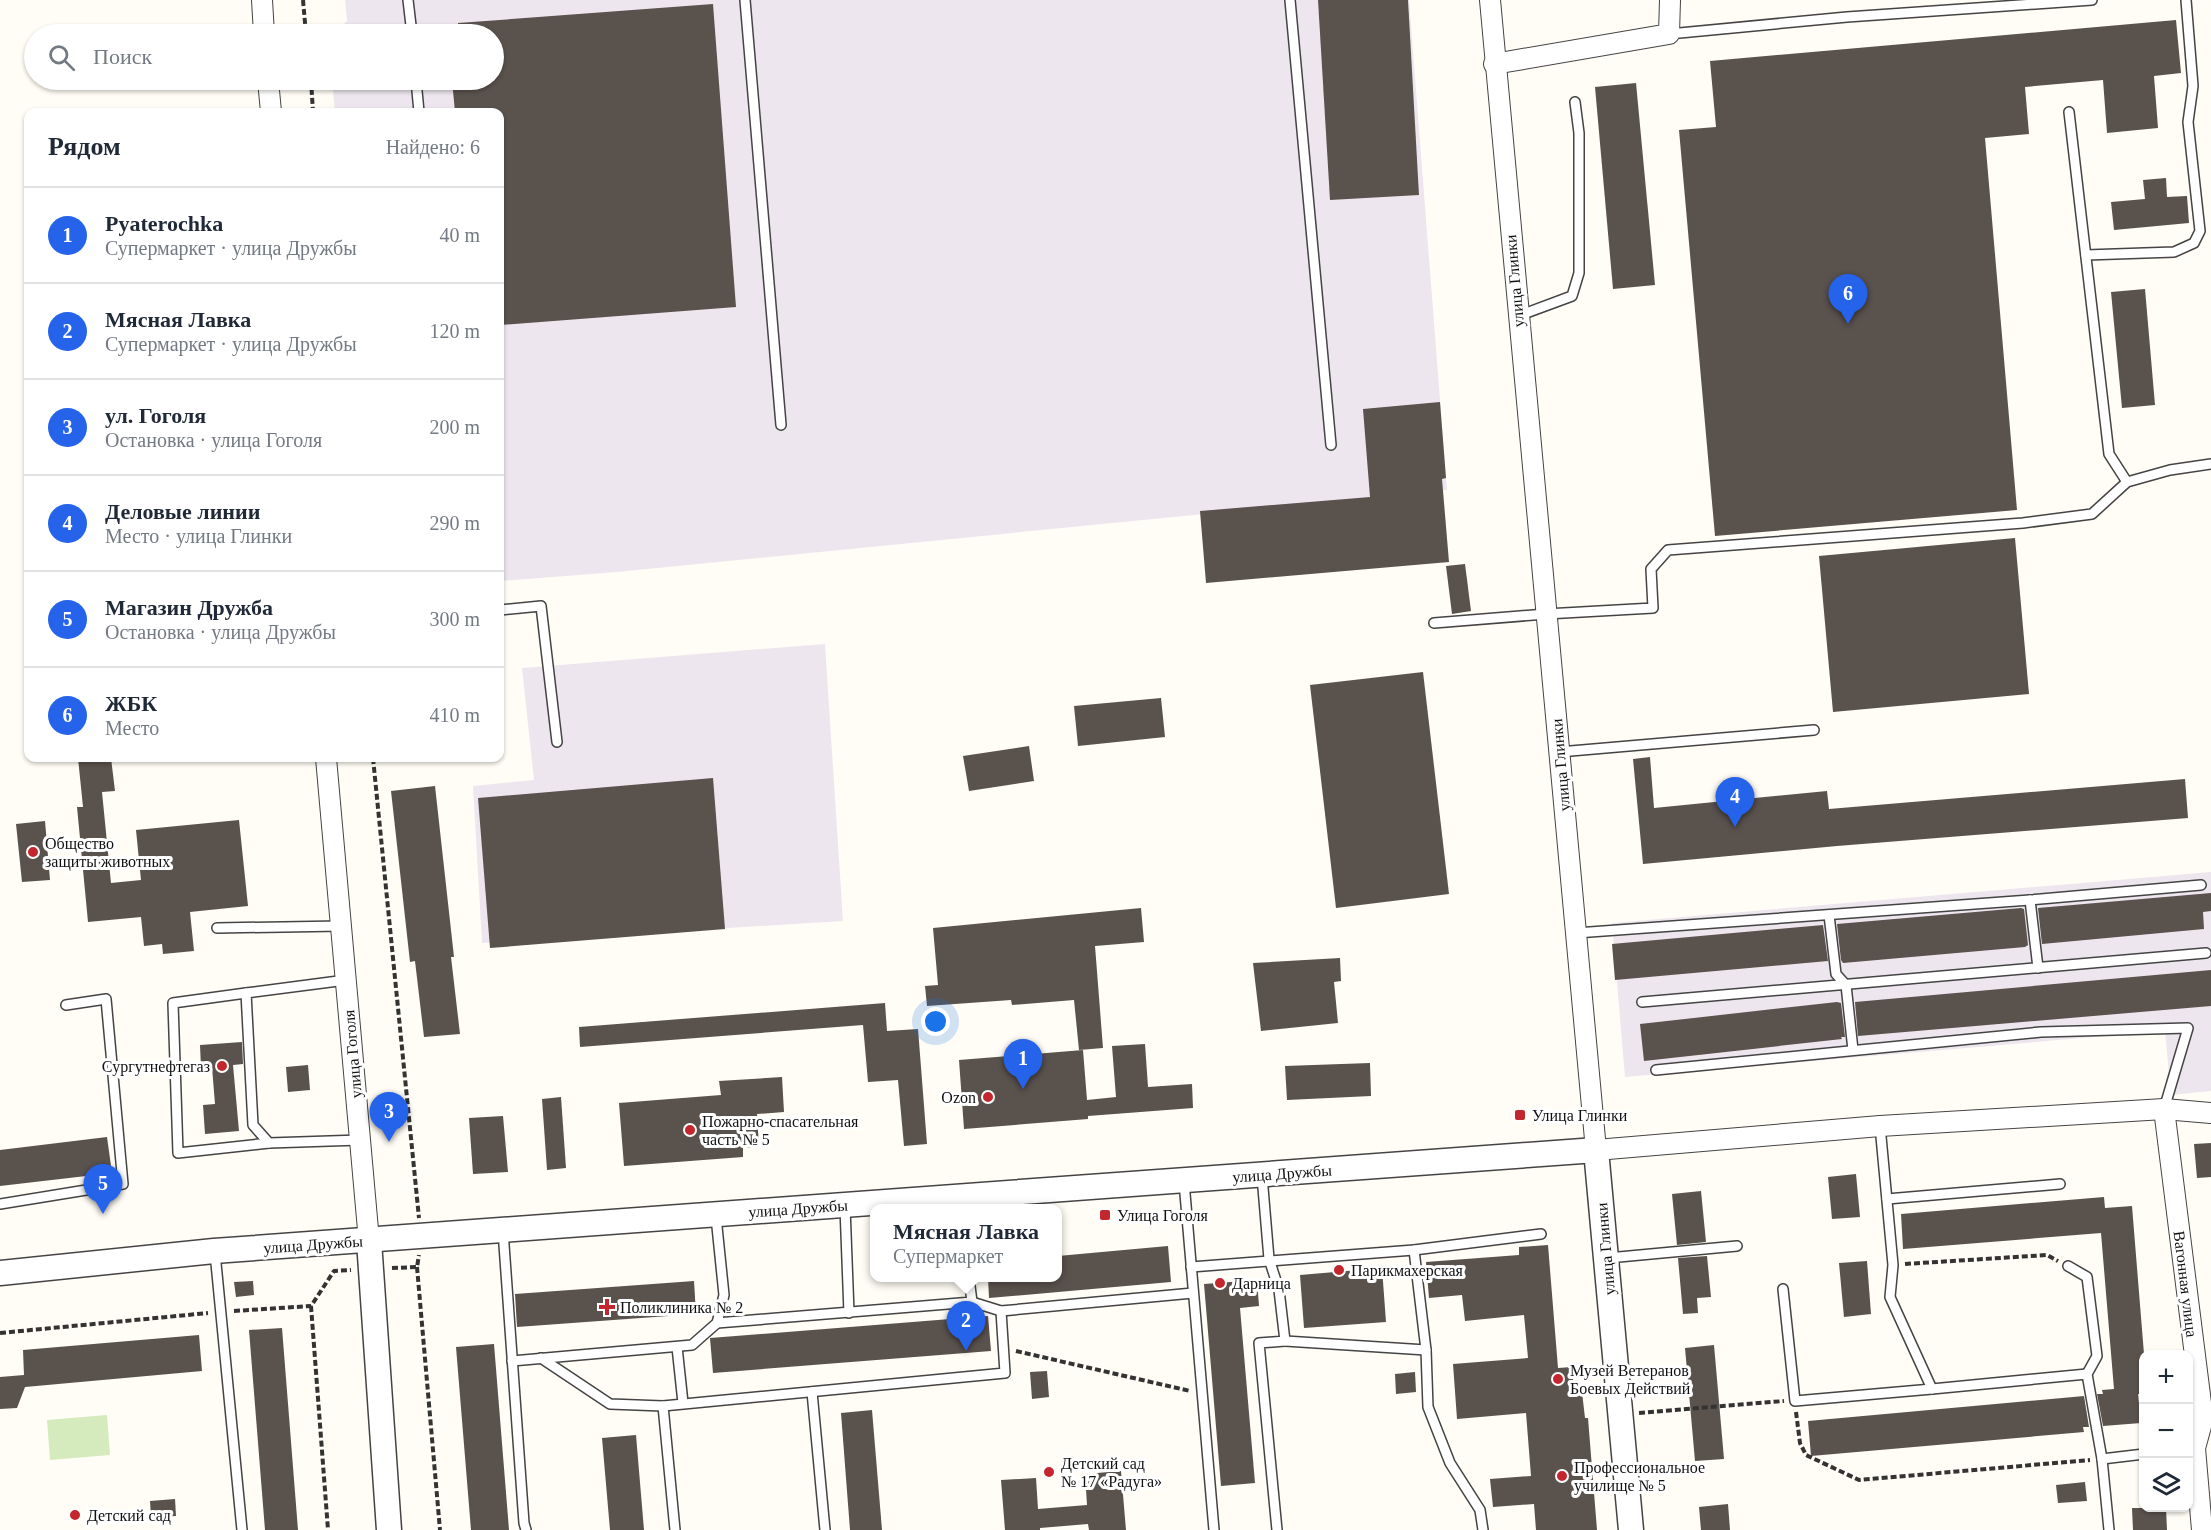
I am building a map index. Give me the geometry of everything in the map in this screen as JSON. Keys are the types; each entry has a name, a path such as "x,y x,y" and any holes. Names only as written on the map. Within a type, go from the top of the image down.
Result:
{"street":[{"path":"262,0 263,24"},
{"name":"улица Глинки","path":"1490,0 1494,64 1631,1530"},
{"path":"1494,64 1669,34 1670,0"},
{"path":"269,90 271,108"},
{"name":"улица Гоголя","path":"326,762 369,1240 389,1530"},
{"path":"1596,1150 1881,1126 2164,1109 2211,1113"},
{"name":"Вагонная улица","path":"2164,1109 2203,1419 2193,1445"},
{"name":"улица Дружбы","path":"884,1204 962,1202 1184,1180 1596,1150"},
{"name":"улица Дружбы","path":"0,1273 214,1251 870,1204"},
{"name":"Вагонная улица","path":"2193,1456 2202,1530"}],"lane":[{"path":"408,0 411,24"},
{"path":"745,0 781,425"},
{"path":"1290,0 1331,445"},
{"path":"1669,34 1847,17 2092,0"},
{"path":"2086,255 2174,252 2194,243 2200,231 2188,122 2193,86 2186,0"},
{"path":"417,90 419,108"},
{"path":"1518,316 1572,296 1579,273 1579,134 1575,102"},
{"path":"2069,112 2109,454 2127,482"},
{"path":"1434,623 1653,608 1651,569 1668,550 2023,523 2092,514 2127,482 2170,470 2211,464"},
{"path":"504,610 541,606 557,742"},
{"path":"1559,752 1814,730"},
{"path":"1576,933 2030,900 2201,885"},
{"path":"2030,900 2038,968"},
{"path":"1829,915 1836,975 1846,985 1853,1050"},
{"path":"217,928 341,926"},
{"path":"1642,1002 2206,953"},
{"path":"346,980 173,1003 178,1153 269,1143 360,1140"},
{"path":"246,993 253,1125 269,1143"},
{"path":"0,1204 123,1184 106,999 66,1005"},
{"path":"1656,1070 2041,1032 2188,1028 2164,1109"},
{"path":"1881,1126 1893,1265 1890,1297 1932,1389"},
{"path":"1262,1174 1269,1259 1279,1290 1285,1341"},
{"path":"1184,1180 1214,1530"},
{"path":"1887,1199 2060,1184"},
{"path":"845,1205 849,1312"},
{"path":"512,1361 692,1346 717,1323 724,1295 716,1214"},
{"path":"503,1230 526,1530"},
{"path":"1191,1267 1269,1259 1414,1250 1541,1234"},
{"path":"1606,1258 1737,1246"},
{"path":"1414,1250 1426,1350 1428,1407 1450,1463 1480,1510 1483,1530"},
{"path":"214,1251 242,1530"},
{"path":"2068,1266 2087,1278 2097,1356 2087,1374 2102,1459 2109,1530"},
{"path":"970,1282 972,1302"},
{"path":"1783,1289 1795,1401 2087,1374"},
{"path":"717,1323 972,1302 1001,1311 1193,1293"},
{"path":"541,1358 610,1404 663,1406 1005,1373 1001,1311"},
{"path":"1276,1530 1259,1343 1285,1341 1426,1350"},
{"path":"677,1347 683,1403"},
{"path":"812,1392 825,1530"},
{"path":"663,1406 675,1530"},
{"path":"2102,1459 2139,1455"}],"path":[{"path":"303,0 305,24"},
{"path":"311,90 314,108"},
{"path":"1893,1265 2047,1255 2068,1266"},
{"path":"417,1267 440,1530"},
{"path":"311,1306 328,1530"},
{"path":"1004,1348 1202,1393"},
{"path":"1620,1415 1795,1401 1800,1443 1806,1455 1859,1480 2102,1459"}],"shaded area":[{"path":"345,0 1409,0 1447,490 617,572 504,581 504,108 335,108 333,90 504,90 504,24 344,24 347,21"},
{"path":"825,644 843,921 482,943 473,786 534,780 522,668"},
{"path":"2211,872 2211,1091 2171,1095 2165,1031 1625,1077 1612,923"}],"green space":[{"path":"107,1415 110,1455 50,1460 47,1420"}],"building":[{"path":"1318,0 1408,0 1419,195 1330,200"},
{"path":"713,4 736,307 504,325 504,108 455,108 453,90 504,90 504,24 458,23"},
{"path":"2176,20 2181,73 2154,76 2158,128 2107,133 2103,80 2025,87 2029,134 1985,138 2017,510 1715,536 1679,130 1716,127 1710,61"},
{"path":"1636,83 1655,285 1613,289 1595,87"},
{"path":"2166,178 2167,197 2187,196 2189,223 2114,230 2111,202 2145,199 2143,180"},
{"path":"2145,289 2155,405 2122,408 2111,292"},
{"path":"1440,402 1446,478 1442,479 1449,562 1206,583 1200,511 1370,497 1363,409"},
{"path":"2015,538 2029,694 1833,712 1819,556"},
{"path":"1465,564 1471,611 1452,614 1446,566"},
{"path":"1423,672 1449,894 1336,908 1310,685"},
{"path":"1161,698 1165,737 1078,746 1074,706"},
{"path":"1029,746 1034,781 969,791 963,756"},
{"path":"1650,757 1654,808 1827,791 1829,809 2185,779 2188,818 1643,864 1633,759"},
{"path":"78,762 111,762 115,791 102,792 111,883 141,880 136,830 239,820 248,906 190,912 194,951 163,954 162,944 144,946 141,917 88,922 77,807 83,807"},
{"path":"713,778 725,929 490,948 478,798"},
{"path":"435,786 460,1034 424,1037 415,961 410,962 391,791"},
{"name":"Общество защиты животных","path":"45,821 50,880 22,882 16,824"},
{"path":"2211,893 2211,911 2203,912 2204,929 2042,944 2038,908"},
{"path":"1141,908 1144,942 1095,946 1103,1048 1079,1050 1074,1000 1012,1005 1011,1000 927,1006 925,986 938,985 933,928"},
{"path":"2024,909 2028,945 2025,947 1843,963 1841,960 1837,924"},
{"path":"1823,925 1828,961 1615,980 1612,944"},
{"path":"1340,958 1341,981 1334,982 1338,1023 1261,1031 1253,963"},
{"path":"2211,970 2211,1006 1858,1036 1855,1002"},
{"path":"885,1003 887,1031 918,1029 927,1144 904,1146 898,1080 868,1082 863,1025 580,1047 579,1027"},
{"path":"1841,1003 1845,1037 1841,1037 1842,1039 1644,1061 1640,1024"},
{"path":"242,1042 243,1064 233,1065 239,1131 205,1134 203,1105 215,1104 212,1067 201,1068 200,1045"},
{"path":"1145,1044 1148,1087 1192,1084 1193,1108 964,1129 959,1060 1083,1050 1087,1100 1116,1097 1112,1046"},
{"path":"1370,1063 1371,1096 1287,1100 1285,1066"},
{"path":"308,1065 310,1090 288,1092 286,1067"},
{"name":"Пожарно-спасательная часть № 5","path":"782,1077 784,1112 757,1114 759,1147 743,1148 743,1157 624,1166 619,1103 721,1095 719,1081"},
{"path":"561,1097 566,1168 547,1170 542,1099"},
{"path":"503,1116 508,1172 473,1174 469,1118"},
{"path":"107,1137 112,1173 0,1186 0,1150"},
{"path":"2211,1143 2211,1177 2197,1178 2194,1144"},
{"path":"1856,1174 1860,1217 1832,1219 1828,1177"},
{"path":"1701,1191 1706,1242 1677,1245 1672,1194"},
{"path":"2104,1197 2105,1208 2132,1206 2144,1350 2139,1350 2139,1423 2103,1426 2097,1394 2103,1394 2102,1390 2114,1389 2101,1233 1903,1249 1901,1214"},
{"path":"1548,1245 1558,1368 1572,1367 1574,1392 1582,1392 1585,1418 1588,1418 1597,1530 1536,1530 1534,1504 1493,1507 1490,1479 1531,1476 1526,1413 1457,1419 1453,1364 1528,1358 1524,1315 1465,1321 1462,1295 1429,1298 1426,1262 1519,1255 1519,1247"},
{"path":"1168,1246 1171,1282 989,1298 988,1282 1062,1282 1062,1256"},
{"path":"1707,1256 1711,1297 1697,1298 1698,1313 1683,1314 1678,1258"},
{"path":"1867,1261 1871,1314 1844,1317 1839,1263"},
{"path":"1382,1268 1386,1322 1304,1328 1300,1275"},
{"path":"1257,1280 1259,1306 1240,1308 1255,1483 1221,1486 1204,1284"},
{"path":"253,1281 254,1295 236,1297 234,1282"},
{"path":"694,1281 696,1314 517,1327 515,1294"},
{"path":"988,1316 991,1351 713,1373 710,1338"},
{"path":"282,1328 298,1530 265,1530 249,1330"},
{"path":"199,1335 202,1371 25,1387 17,1408 0,1409 0,1377 24,1375 23,1350"},
{"path":"494,1344 509,1530 471,1530 456,1347"},
{"path":"1714,1345 1724,1459 1695,1461 1685,1348"},
{"path":"1047,1371 1049,1397 1032,1399 1030,1372"},
{"path":"1415,1372 1416,1392 1396,1394 1395,1374"},
{"path":"2084,1396 2089,1427 2083,1427 2084,1432 1811,1456 1808,1421"},
{"path":"872,1410 882,1530 850,1530 841,1413"},
{"path":"636,1435 644,1530 610,1530 602,1438"},
{"path":"1121,1471 1126,1530 1089,1530 1088,1524 1040,1528 1040,1530 1005,1530 1001,1480 1036,1478 1038,1509 1087,1505 1085,1474"},
{"path":"2085,1482 2087,1501 2058,1503 2056,1485"},
{"path":"175,1499 176,1516 151,1517 150,1501"},
{"path":"1728,1504 1730,1530 1701,1530 1699,1507"},
{"path":"2132,1508 2139,1508 2139,1512 2166,1512 2167,1530 2133,1530"}],"place":[{"name":"ЖБК","path":"1848,324"},
{"name":"Деловые линии","path":"1735,827"},
{"name":"Общество защиты животных","path":"33,852"},
{"name":"Сургутнефтегаз","path":"222,1066"},
{"name":"Pyaterochka","path":"1023,1089"},
{"name":"Ozon","path":"988,1097"},
{"name":"Улица Глинки","path":"1520,1115"},
{"name":"Пожарно-спасательная часть № 5","path":"690,1130"},
{"name":"ул. Гоголя","path":"389,1142"},
{"name":"Магазин Дружба","path":"103,1214"},
{"name":"Улица Гоголя","path":"1105,1215"},
{"name":"Парикмахерская","path":"1339,1270"},
{"name":"Дарница","path":"1220,1283"},
{"name":"Поликлиника № 2","path":"607,1307"},
{"name":"Мясная Лавка","path":"966,1351"},
{"name":"Музей Ветеранов Боевых Действий","path":"1558,1379"},
{"name":"Детский сад № 17 «Радуга»","path":"1049,1472"},
{"name":"Профессиональное училище № 5","path":"1562,1476"},
{"name":"Детский сад","path":"75,1515"}]}
